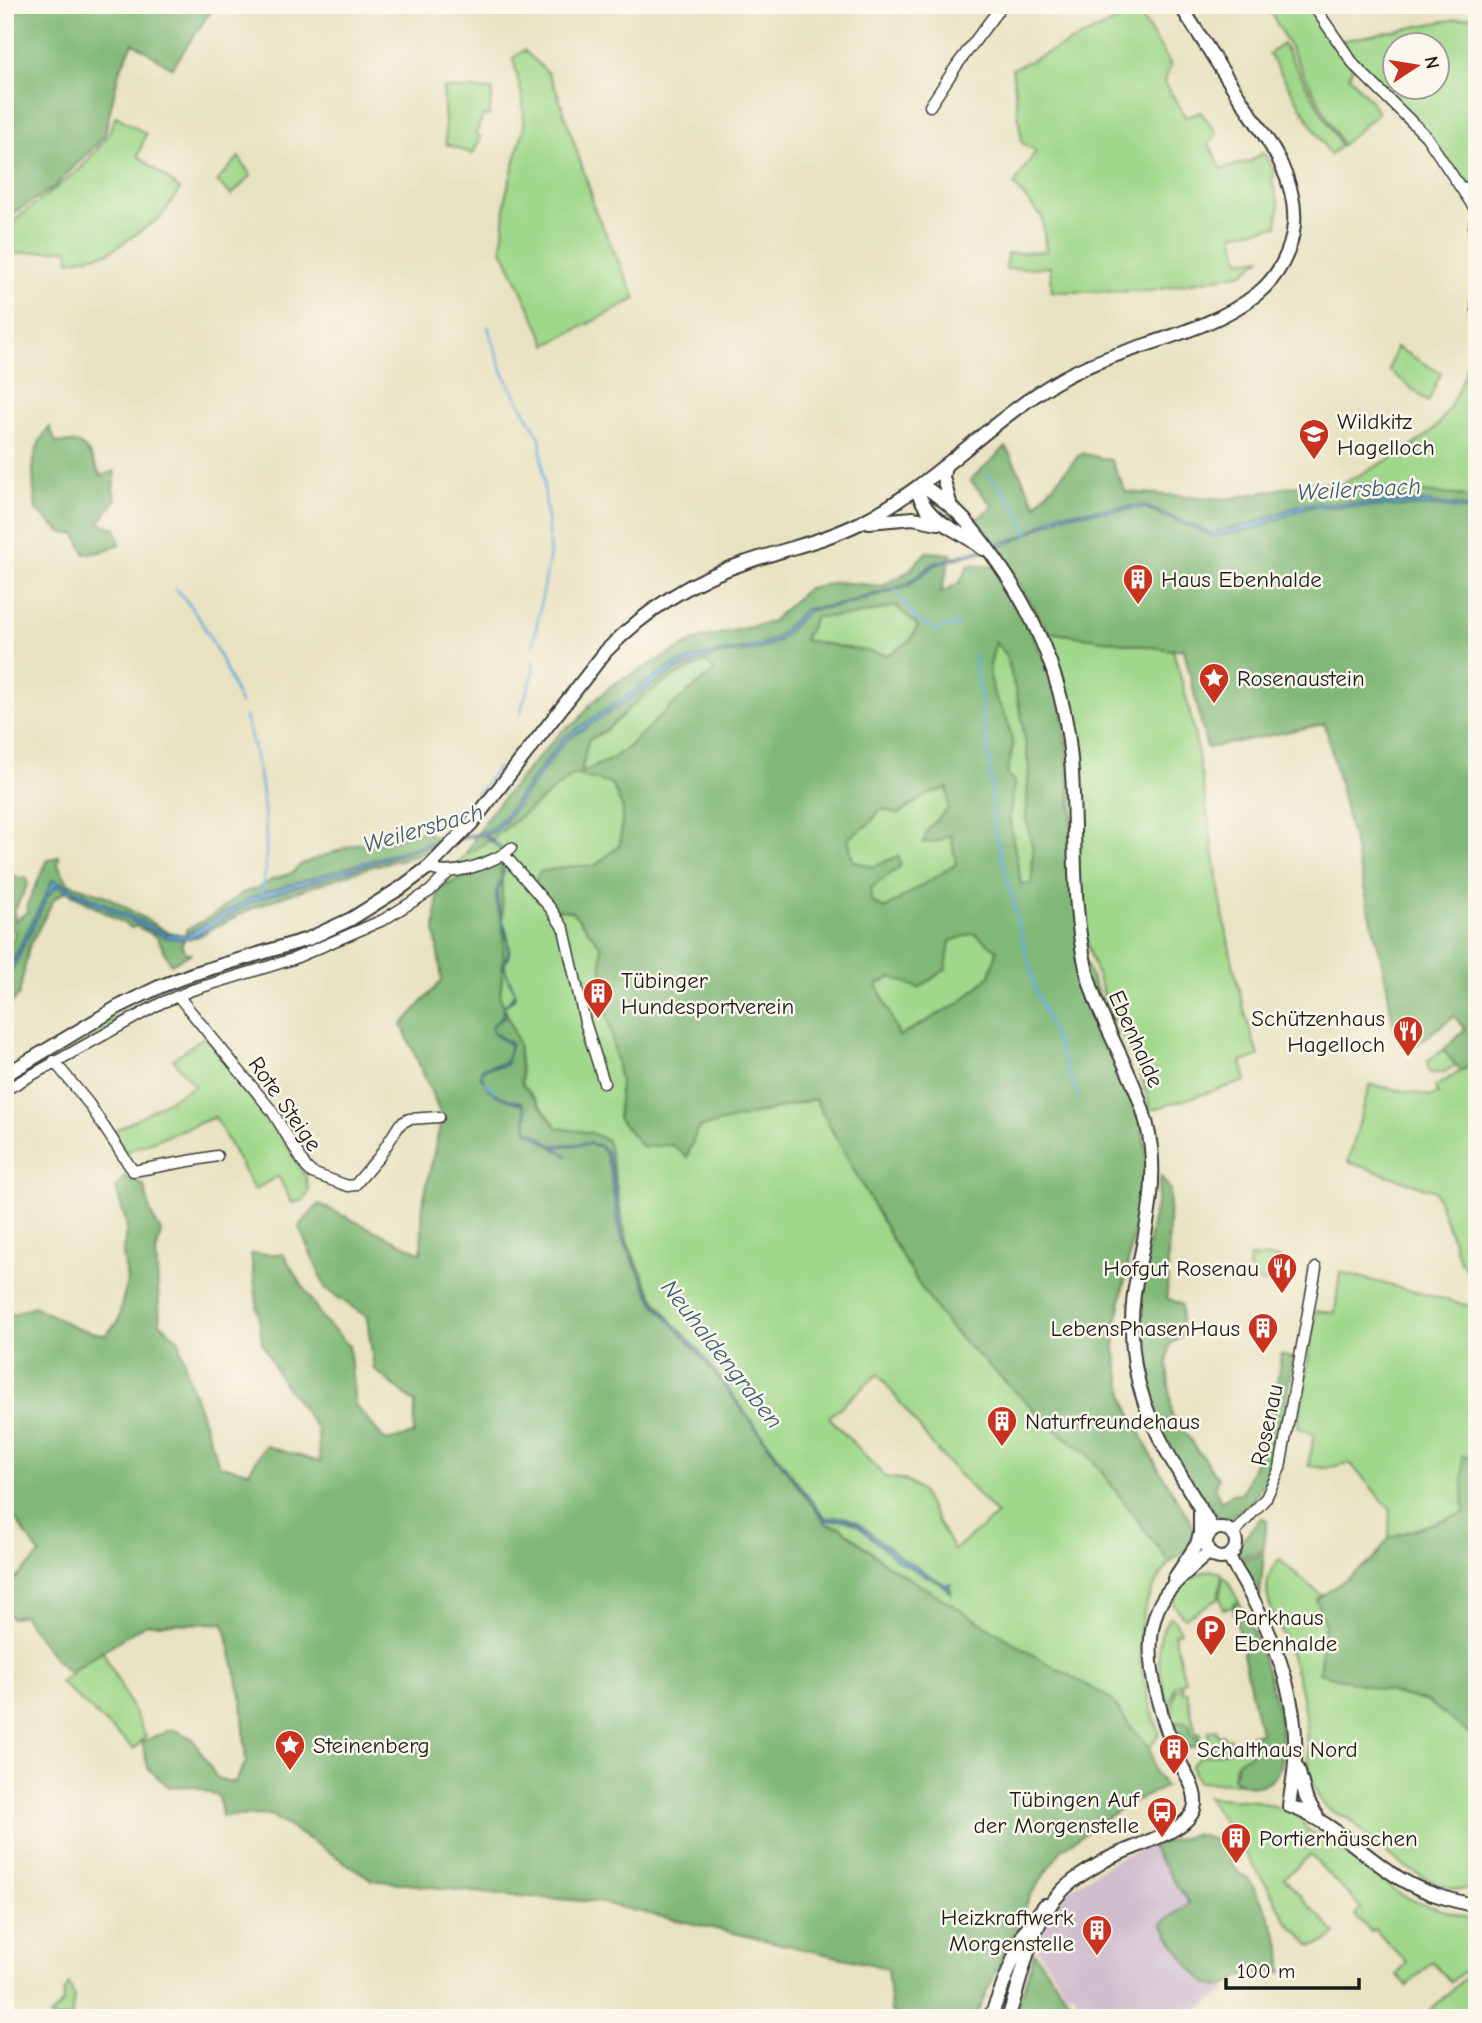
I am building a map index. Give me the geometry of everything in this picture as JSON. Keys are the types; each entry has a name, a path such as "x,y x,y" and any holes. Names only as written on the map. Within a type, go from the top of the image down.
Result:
{"street":[{"path":"930,106 1002,5"},
{"path":"5,1075 118,1007 159,987 192,974 296,943 345,922 386,899 431,865 478,815 592,666 621,635 652,610 687,588 724,570 821,540 859,524 919,486 1005,417 1063,378 1122,352 1213,319 1239,307 1262,289 1284,260 1290,245 1294,223 1292,194 1276,156 1180,5"},
{"path":"1313,5 1355,66 1426,136 1476,206 1477,310"},
{"path":"1461,188 1477,187"},
{"path":"945,466 943,477 950,503"},
{"name":"Ebenhalde","path":"919,486 950,503 981,537 1020,596 1040,634 1062,699 1071,760 1076,911 1083,957 1096,1004 1141,1100 1152,1150 1151,1200 1133,1312 1132,1345 1135,1369 1153,1426 1213,1530"},
{"name":"Ebenhalde","path":"919,486 923,507 940,523 963,534 996,561"},
{"path":"859,524 897,519 920,519 940,523"},
{"path":"431,865 436,872 449,872 503,856 511,848"},
{"path":"503,856 551,909 565,929 585,1022 604,1083"},
{"path":"5,1090 145,1011 178,996 249,974 330,944 395,913 437,885 449,872"},
{"name":"Rote Steige","path":"178,996 272,1111 312,1173 348,1186 355,1185 379,1157 400,1125 410,1119 439,1117"},
{"path":"54,1061 89,1104 134,1171 217,1156"},
{"name":"Rosenau","path":"1233,1534 1266,1498 1280,1468 1316,1268"},
{"path":"1170,1590 1177,1572 1197,1544 1200,1534 1200,1507"},
{"path":"1222,1528 1233,1534 1236,1546 1228,1556 1217,1557 1209,1552 1207,1538 1213,1530 1222,1528"},
{"path":"1008,2018 1039,1926 1054,1900 1070,1883 1107,1858 1184,1824 1193,1813 1196,1795 1166,1722 1151,1662 1150,1643 1158,1607 1170,1590 1209,1552"},
{"path":"1228,1556 1258,1608 1279,1657 1291,1710 1295,1759 1306,1798 1320,1821"},
{"path":"1295,1759 1289,1806 1320,1821 1392,1874 1425,1892 1477,1906"},
{"path":"990,2018 1024,1932 1042,1907 1054,1900"}],"shaded area":[{"path":"1147,1846 1151,1847 1190,1904 1162,1924 1202,1981 1215,1987 1224,1986 1227,1991 1185,2018 1090,2018 1072,1992 1068,1995 1035,1946 1048,1918 1069,1890 1110,1863"}],"green space":[{"path":"5,5 215,5 172,68 133,43 119,72 104,137 54,187 11,215 5,225"},
{"path":"1267,5 1309,5 1353,67 1349,76 1378,113 1342,145"},
{"path":"1138,11 1171,65 1164,82 1186,117 1201,112 1217,134 1209,144 1222,169 1251,161 1263,152 1275,172 1272,183 1279,204 1277,226 1233,234 1240,261 1261,258 1243,273 1150,291 1052,292 1050,267 1006,269 1007,254 1046,251 1042,217 1014,185 1036,151 1022,143 1012,69"},
{"path":"1477,15 1477,183 1470,185 1456,177 1392,102 1450,102 1450,32 1387,32"},
{"path":"1380,33 1380,88 1340,41"},
{"path":"1283,44 1341,146 1330,155 1269,54"},
{"path":"524,50 548,73 558,94 593,206 636,299 547,345 502,249 506,194 524,127 523,102 513,58"},
{"path":"443,88 493,90 489,116 483,115 476,134 481,137 473,154 446,144"},
{"path":"116,116 146,134 138,156 180,189 161,217 108,253 69,261 68,249 5,255 5,239 16,219 81,168 106,139"},
{"path":"239,157 251,176 231,195 217,181"},
{"path":"1477,335 1477,497 1340,485 1401,453 1434,429 1454,398"},
{"path":"1396,347 1441,373 1428,402 1389,370"},
{"path":"50,427 56,443 81,445 101,476 115,471 113,489 116,499 99,523 115,528 120,544 101,552 85,554 76,535 61,532 36,510 33,466 38,446"},
{"path":"1006,447 1036,505 1081,453 1111,460 1126,492 1228,499 1314,482 1477,497 1477,1061 1461,1071 1443,1050 1465,1030 1454,1016 1414,1047 1407,1039 1401,1044 1393,1024 1386,980 1325,724 1207,748 1184,649 1173,650 1048,632 1004,558 972,523 993,506 970,480"},
{"path":"926,552 951,554 941,593 960,582 969,564 1002,567 1062,699 1083,957 1134,1082 1152,1185 1141,1196 1116,1325 1115,1349 1126,1403 1154,1461 1194,1527 1189,1548 1170,1563 1088,1454 1051,1426 949,1327 890,1236 815,1099 698,1128 687,1157 672,1145 642,1147 618,1118 620,1082 603,989 601,946 572,911 551,909 532,887 540,872 569,866 595,866 620,845 623,809 612,784 574,774 492,839 465,855 488,816 534,762 563,730 577,722 590,705 612,685 698,639 771,622 808,588 837,582 882,586 909,571","holes":["896,606 918,626 910,641 888,655 804,640 815,617 853,616","995,642 1007,657 1021,713 1029,768 1026,817 1033,850 1032,884 1021,884 1009,817 1015,782 1007,775 1013,745 1007,719 994,694 989,671","706,662 715,671 668,709 627,748 612,759 581,773 588,740 608,728 652,690","948,788 948,809 929,828 923,843 938,841 951,835 956,864 884,909 871,901 871,888 901,866 898,856 873,867 853,861 848,838 869,824 881,809 898,814 927,795","974,933 997,950 990,976 958,1004 899,1036 877,984 892,977 919,988 946,969 950,941"]},
{"path":"896,606 918,626 910,641 888,655 804,641 815,617 853,616"},
{"path":"1048,632 1173,650 1193,727 1227,934 1246,1016 1259,1056 1241,1062 1246,1081 1151,1110 1138,1066 1108,1008 1088,947 1078,887 1066,699"},
{"path":"995,642 1007,657 1021,713 1029,768 1026,817 1033,850 1032,884 1021,884 1009,817 1015,782 1007,775 1013,745 1007,719 994,694 989,671"},
{"path":"706,662 715,670 627,748 612,759 581,774 588,740 609,728 635,703 660,685"},
{"path":"574,774 612,784 623,809 620,845 595,866 569,866 551,909 572,911 601,946 603,989 620,1082 619,1118 697,1128 815,1099 890,1236 949,1327 1051,1426 1088,1454 1170,1563 1146,1604 1141,1625 1142,1666 1159,1733 1150,1748 1111,1699 1035,1656 886,1564 840,1527 826,1524 721,1382 656,1302 628,1244 616,1195 592,1133 558,1128 522,1084 518,1042 500,997 504,954 501,862 438,889 465,855 492,839","holes":["878,1374 938,1452 997,1515 954,1550 920,1490 905,1480 885,1477 829,1417"]},
{"path":"948,787 948,809 929,828 924,843 938,841 951,834 956,864 884,909 871,901 871,888 900,866 899,857 873,867 853,862 848,838 869,824 881,809 899,814 927,795"},
{"path":"424,830 440,841 427,853 370,867 278,898 197,937 190,939 186,934 186,930 210,917 243,893 292,873 301,864 359,843 381,843"},
{"path":"59,856 58,865 68,883 106,896 166,931 178,934 184,941 181,945 186,953 192,953 171,964 157,937 136,926 132,928 66,891 54,899 29,947 19,995 5,1010 5,986 9,983 5,965 15,934 5,921 5,903 12,874 20,879 25,877 28,884 14,911 15,921 28,911 27,905 47,861"},
{"path":"501,861 504,954 500,997 518,1042 522,1084 558,1128 592,1133 607,1140 628,1245 642,1277 662,1309 734,1399 826,1524 840,1527 886,1564 1035,1656 1111,1699 1150,1748 1154,1770 1165,1787 1124,1806 1062,1849 1030,1896 975,2018 902,2018 891,2012 887,1968 597,1902 492,1894 373,1880 270,1815 222,1816 219,1797 194,1786 169,1787 148,1768 142,1742 172,1729 192,1738 217,1778 234,1783 246,1762 242,1700 224,1623 146,1624 68,1672 46,1648 23,1615 11,1618 5,1612 5,1572 15,1579 40,1555 14,1517 5,1435 5,1317 34,1306 76,1328 105,1335 118,1322 127,1280 123,1253 127,1226 116,1188 125,1176 144,1186 151,1214 161,1232 156,1253 160,1323 179,1340 190,1383 219,1465 249,1472 265,1446 320,1462 317,1429 280,1378 262,1342 251,1254 283,1254 323,1319 349,1346 355,1405 386,1441 414,1434 415,1403 374,1369 367,1317 326,1289 299,1227 319,1204 421,1253 423,1202 442,1117 402,1025 442,980 435,931 438,889"},
{"path":"360,921 363,927 322,945 189,988 5,1087 5,1080 162,992 186,982 309,945"},
{"path":"974,933 997,950 990,976 958,1004 899,1036 877,984 892,977 945,969 950,941"},
{"path":"205,1036 271,1117 306,1178 309,1191 304,1200 292,1203 278,1176 254,1190 215,1117 125,1152 113,1132 194,1086 173,1059"},
{"path":"1443,1050 1456,1065 1442,1073 1429,1073 1427,1061"},
{"path":"1477,1061 1477,1279 1460,1262 1435,1191 1348,1162 1370,1085 1431,1096 1438,1094 1435,1087"},
{"path":"1161,1177 1170,1189 1167,1298 1182,1305 1181,1338 1170,1344 1167,1364 1172,1415 1218,1478 1215,1487 1221,1502 1232,1494 1242,1493 1267,1425 1281,1354 1294,1358 1283,1426 1268,1474 1257,1495 1242,1510 1223,1519 1209,1509 1194,1488 1157,1423 1143,1380 1139,1351 1141,1293"},
{"path":"1250,1257 1280,1258 1276,1285 1257,1281 1249,1267"},
{"path":"1340,1272 1477,1308 1477,1457 1462,1456 1464,1513 1389,1538 1390,1509 1350,1463 1325,1468 1308,1466 1314,1435 1298,1427 1316,1311 1335,1313"},
{"path":"1462,1456 1477,1457 1477,1739 1428,1702 1319,1673 1325,1625 1316,1600 1374,1559 1389,1538 1464,1513"},
{"path":"1262,1517 1267,1520 1263,1552 1238,1557 1239,1543"},
{"path":"1263,1555 1263,1566 1260,1598 1239,1560"},
{"path":"1279,1559 1322,1596 1316,1600 1325,1625 1319,1673 1428,1702 1477,1739 1477,1888 1453,1888 1424,1878 1377,1846 1354,1823 1328,1809 1320,1799 1309,1769 1305,1716 1297,1676 1268,1598 1269,1577"},
{"path":"1210,1570 1222,1573 1218,1599 1184,1618 1173,1604 1178,1592 1192,1578"},
{"path":"1223,1577 1239,1602 1233,1607 1223,1609 1220,1596"},
{"path":"1239,1602 1266,1669 1281,1730 1282,1756 1276,1775 1258,1786 1243,1784 1233,1777 1238,1761 1251,1754 1249,1736 1260,1733 1233,1607 1233,1604"},
{"path":"1170,1617 1174,1618 1180,1632 1174,1634 1185,1682 1175,1686 1169,1707 1159,1649 1160,1637"},
{"path":"103,1651 146,1736 134,1749 60,1682"},
{"path":"1182,1686 1183,1692 1187,1692 1196,1734 1201,1733 1199,1745 1188,1748 1178,1735 1173,1721 1176,1690"},
{"path":"1182,1721 1189,1725 1192,1737 1200,1739 1199,1745 1188,1748 1180,1741 1183,1736 1179,1731 1176,1732 1176,1722"},
{"path":"1216,1730 1218,1736 1230,1738 1232,1743 1226,1748 1209,1751 1208,1731"},
{"path":"1249,1742 1251,1754 1235,1765 1233,1777 1238,1783 1198,1782 1191,1766 1194,1762"},
{"path":"1207,1797 1257,1801 1290,1811 1302,1820 1306,1829 1330,1842 1397,1893 1419,1903 1477,1921 1477,1960 1451,1982 1432,1962 1407,1986 1397,1975 1407,1963 1374,1929 1371,1932 1355,1915 1361,1908 1310,1855 1284,1878 1336,1934 1321,1944 1310,1945 1286,1920 1270,1890"},
{"path":"1194,1834 1216,1840 1228,1852 1239,1873 1249,1880 1266,1909 1281,1946 1282,1972 1257,1973 1240,1977 1226,1985 1214,1986 1189,1965 1163,1926 1162,1924 1189,1903 1151,1847"},
{"path":"1034,1952 1072,2005 1054,2018 1012,2018 1022,1994"},
{"path":"1477,1967 1477,2018 1421,2018"},
{"path":"69,1984 74,1997 71,2018 50,2018 63,2002"}],"water":[{"path":"1426,502 1477,508 1477,511 1435,506 1307,507 1257,528 1213,537 1145,508 1065,515 1010,543 935,565 908,586 845,605 808,611 777,642 765,647 717,655 675,670 565,741 505,821 495,831 485,834 500,848 506,862 499,848 481,835 424,847 267,896 191,938 179,939 167,938 57,885 48,896 5,984 5,976 53,880 167,934 188,934 265,892 425,844 491,829 503,818 563,738 672,666 704,655 749,648 773,640 805,609 842,604 907,584 934,563 1023,536 1060,513 1143,505 1211,533 1255,523 1302,504"},
{"path":"506,862 504,872 497,895 507,932 509,947 505,964 508,947 496,894"},
{"path":"511,1046 507,1062 505,1065 484,1069 481,1074 484,1081 497,1094 522,1102 527,1113 527,1130 551,1145 590,1143 601,1146 607,1152 622,1232 630,1254 619,1232 610,1170 600,1147 590,1144 555,1147 568,1156 557,1150 527,1131 522,1104 496,1095 487,1087 483,1081 480,1074 483,1068 506,1062"},
{"path":"640,1275 656,1304 699,1350 826,1518 844,1517 857,1522 899,1556 944,1584 951,1584 949,1587 952,1591 948,1588 952,1594 946,1587 897,1560 856,1524 845,1520 826,1521 698,1351 655,1305"}],"waterway":[{"path":"488,327 503,373 540,438 550,554 533,645"},
{"path":"987,474 1012,502 1028,535"},
{"path":"175,589 204,627 240,704"},
{"path":"894,589 917,620 937,631 958,625"},
{"path":"974,655 990,764 993,823 1036,991 1078,1096"},
{"path":"521,713 533,674 533,661"},
{"path":"245,717 256,758 264,806 266,854 261,895"},
{"name":"Weilersbach","path":"438,843 498,768"},
{"name":"Neuhaldengraben","path":"484,1082 495,1092"}],"place":[{"name":"Wildkitz Hagelloch","path":"1314,461"},
{"name":"Haus Ebenhalde","path":"1138,606"},
{"name":"Rosenaustein","path":"1214,705"},
{"name":"Tübinger Hundesportverein","path":"598,1020"},
{"name":"Schützenhaus Hagelloch","path":"1408,1058"},
{"name":"Hofgut Rosenau","path":"1282,1295"},
{"name":"LebensPhasenHaus","path":"1263,1355"},
{"name":"Naturfreundehaus","path":"1002,1448"},
{"name":"Parkhaus Ebenhalde","path":"1211,1657"},
{"name":"Steinenberg","path":"290,1772"},
{"name":"Schalthaus Nord","path":"1174,1776"},
{"name":"Tübingen Auf der Morgenstelle","path":"1162,1839"},
{"name":"Portierhäuschen","path":"1236,1865"},
{"name":"Heizkraftwerk Morgenstelle","path":"1097,1957"}]}
